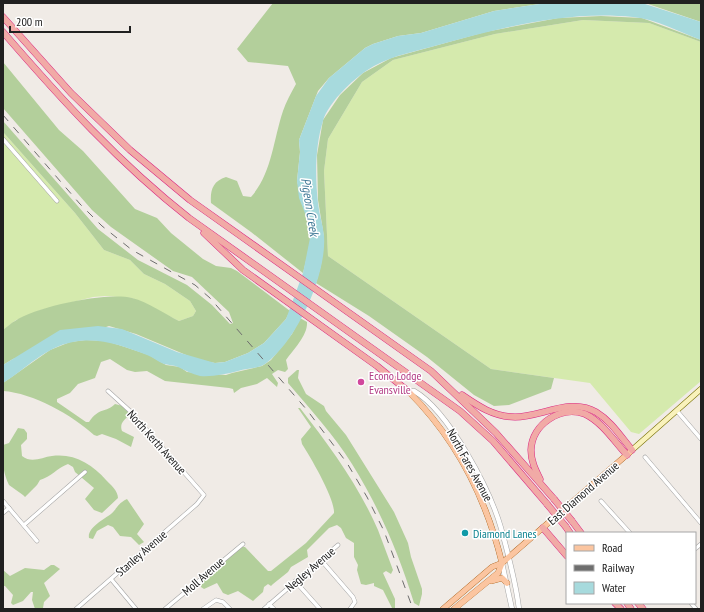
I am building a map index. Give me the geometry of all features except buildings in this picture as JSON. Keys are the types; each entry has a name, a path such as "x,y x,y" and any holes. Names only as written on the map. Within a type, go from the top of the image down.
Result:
{"highway":[{"path":"3,17 71,93 130,150 190,200 412,357 446,384 483,409 507,416 528,416 567,407 589,409 597,413 608,422 632,450"},
{"path":"3,32 46,82 123,163 189,218 243,270 377,366 408,392"},
{"path":"189,218 460,411 493,441 548,504 569,532"},
{"path":"446,384 492,428 542,484 580,532"},
{"path":"542,484 532,461 532,443 535,435 543,424 559,414 575,412 592,418 598,422 627,455"},
{"path":"543,528 566,555"}],"main road":[{"path":"632,450 701,389"},
{"name":"North Fares Avenue","path":"408,392 439,425 460,457 487,512 502,563"},
{"name":"East Diamond Avenue","path":"443,609 492,567 502,563 508,558 632,450"},
{"name":"East Diamond Avenue","path":"454,609 498,573 502,563"},
{"path":"487,583 500,578 507,583"}],"street":[{"path":"3,139 57,201"},
{"name":"North Kerth Avenue","path":"108,390 130,411 204,495"},
{"name":"North Fares Avenue","path":"408,392 416,392 432,406 463,447 491,503 501,527 519,609"},
{"path":"677,411 701,439"},
{"path":"645,457 701,522"},
{"path":"24,525 85,472"},
{"name":"Stanley Avenue","path":"76,609 197,504 204,495"},
{"path":"3,501 37,541"},
{"path":"601,501 629,532"},
{"path":"3,513 9,508"},
{"name":"Moll Avenue","path":"165,609 243,544"},
{"name":"Negley Avenue","path":"264,609 338,545"},
{"path":"321,560 353,596 353,606 350,609"},
{"name":"North Fares Avenue","path":"502,563 512,609"},
{"path":"111,579 136,609"},
{"path":"296,581 320,609"},
{"path":"203,609 213,601 223,602 230,609"},
{"path":"270,604 274,609"}],"green space":[{"path":"273,3 546,3 494,11 421,33 398,36 373,44 365,48 329,78 318,91 299,140 300,152 297,181 310,230 310,245 303,273 211,203 213,187 218,181 226,177 237,181 243,196 251,197 258,188 268,167 284,108 296,84 288,66 248,62 237,49"},
{"path":"642,3 701,3 701,22 648,4"},
{"path":"601,16 642,18 701,40 701,42 649,23 583,20 495,34 393,60 362,82 328,139 324,171 328,256 491,369 554,378 551,389 509,405 494,406 474,395 427,357 369,316 316,283 321,265 324,237 318,200 317,155 323,120 340,95 363,73 391,58 485,32 558,18"},
{"path":"583,20 649,23 701,42 701,381 639,434 631,432 590,383 491,369 328,256 324,171 328,139 362,82 393,60 495,34"},
{"path":"3,62 59,130 83,151 135,209 157,218 171,233 203,259 216,266 231,268 237,271 290,311 286,319 264,343 248,353 225,362 215,363 198,360 136,334 109,326 13,359 3,365 3,330 26,315 39,310 90,299 120,297 132,298 144,302 179,321 193,316 196,311 190,301 165,284 144,274 130,260 104,250 75,213 3,132 3,121 98,229 138,260 187,285 212,305 230,324 233,323 229,312 192,277 173,271 111,227 92,210 3,108"},
{"path":"3,132 75,213 104,250 130,260 144,274 165,284 190,301 196,311 193,316 179,321 132,298 105,296 93,297 41,310 16,320 3,330"},
{"path":"300,318 307,322 307,327 300,342 286,360 288,369 285,372 278,370 272,374 278,383 277,387 267,378 257,384 241,388 234,393 233,389 229,388 165,381 147,371 135,372 127,370 110,359 101,362 95,378 78,384 70,393 57,399 57,402 86,422 89,422 99,412 112,407 115,404 123,406 130,415 123,422 121,428 122,431 134,437 131,447 102,434 97,436 94,435 75,420 52,406 27,396 3,391 3,383 50,350 70,342 86,340 106,341 125,347 149,355 166,365 180,367 187,372 226,375 262,366 271,360 292,334"},
{"path":"299,370 298,378 306,394 324,406 326,411 346,435 394,512 408,543 411,557 422,589 419,606 414,603 388,531 362,480 338,443 322,422 288,383 288,378"},
{"path":"298,408 300,408 322,436 353,482 378,530 393,570 391,574 386,571 383,573 395,599 395,608 392,608 383,590 374,586 374,583 366,585 361,584 357,570 358,565 354,557 354,543 346,538 341,528 337,525 329,528 307,550 308,557 291,567 288,572 271,586 268,584 264,587 263,592 253,601 238,591 228,595 223,593 217,583 204,589 201,587 202,579 242,547 245,547 268,571 271,571 306,543 334,513 331,498 327,489 302,444 301,439 311,427"},
{"path":"18,428 24,429 27,433 27,439 21,445 22,456 33,460 52,456 68,456 82,461 101,474 116,491 118,498 102,513 94,510 85,499 94,488 68,464 40,480 25,497 9,485 3,466 3,445 9,443"},
{"path":"127,499 144,524 137,534 144,542 139,545 131,537 120,536 113,527 108,525 97,531 93,539 89,538 89,534 93,527 111,514"},
{"path":"51,565 54,565 60,569 44,583 50,596 44,602 43,608 35,609 32,600 33,592 31,592 23,601 13,605 11,603 13,595 5,586 3,586 3,570 10,576 25,568 44,570"}],"water":[{"name":"Pigeon Creek","path":"546,3 642,3 701,22 701,40 659,23 642,18 609,15 584,16 559,18 510,27 406,54 382,62 367,70 344,90 331,106 323,121 318,141 316,172 317,193 324,236 324,251 321,269 308,306 299,323 288,340 265,364 255,368 224,374 200,376 176,366 164,364 149,356 111,343 83,341 63,345 45,353 3,383 3,365 60,330 98,326 122,329 177,352 215,363 225,362 248,353 264,343 286,319 303,273 310,238 308,221 299,198 297,181 300,152 299,140 316,96 329,78 365,48 373,44 398,36 421,33 494,11"}],"railway":[{"path":"3,115 80,204 102,226 132,250 195,285 210,298 307,410 347,463 367,497 384,531 413,609"}],"place":[{"name":"Econo Lodge Evansville","path":"361,382"},
{"name":"Diamond Lanes","path":"465,533"}]}
